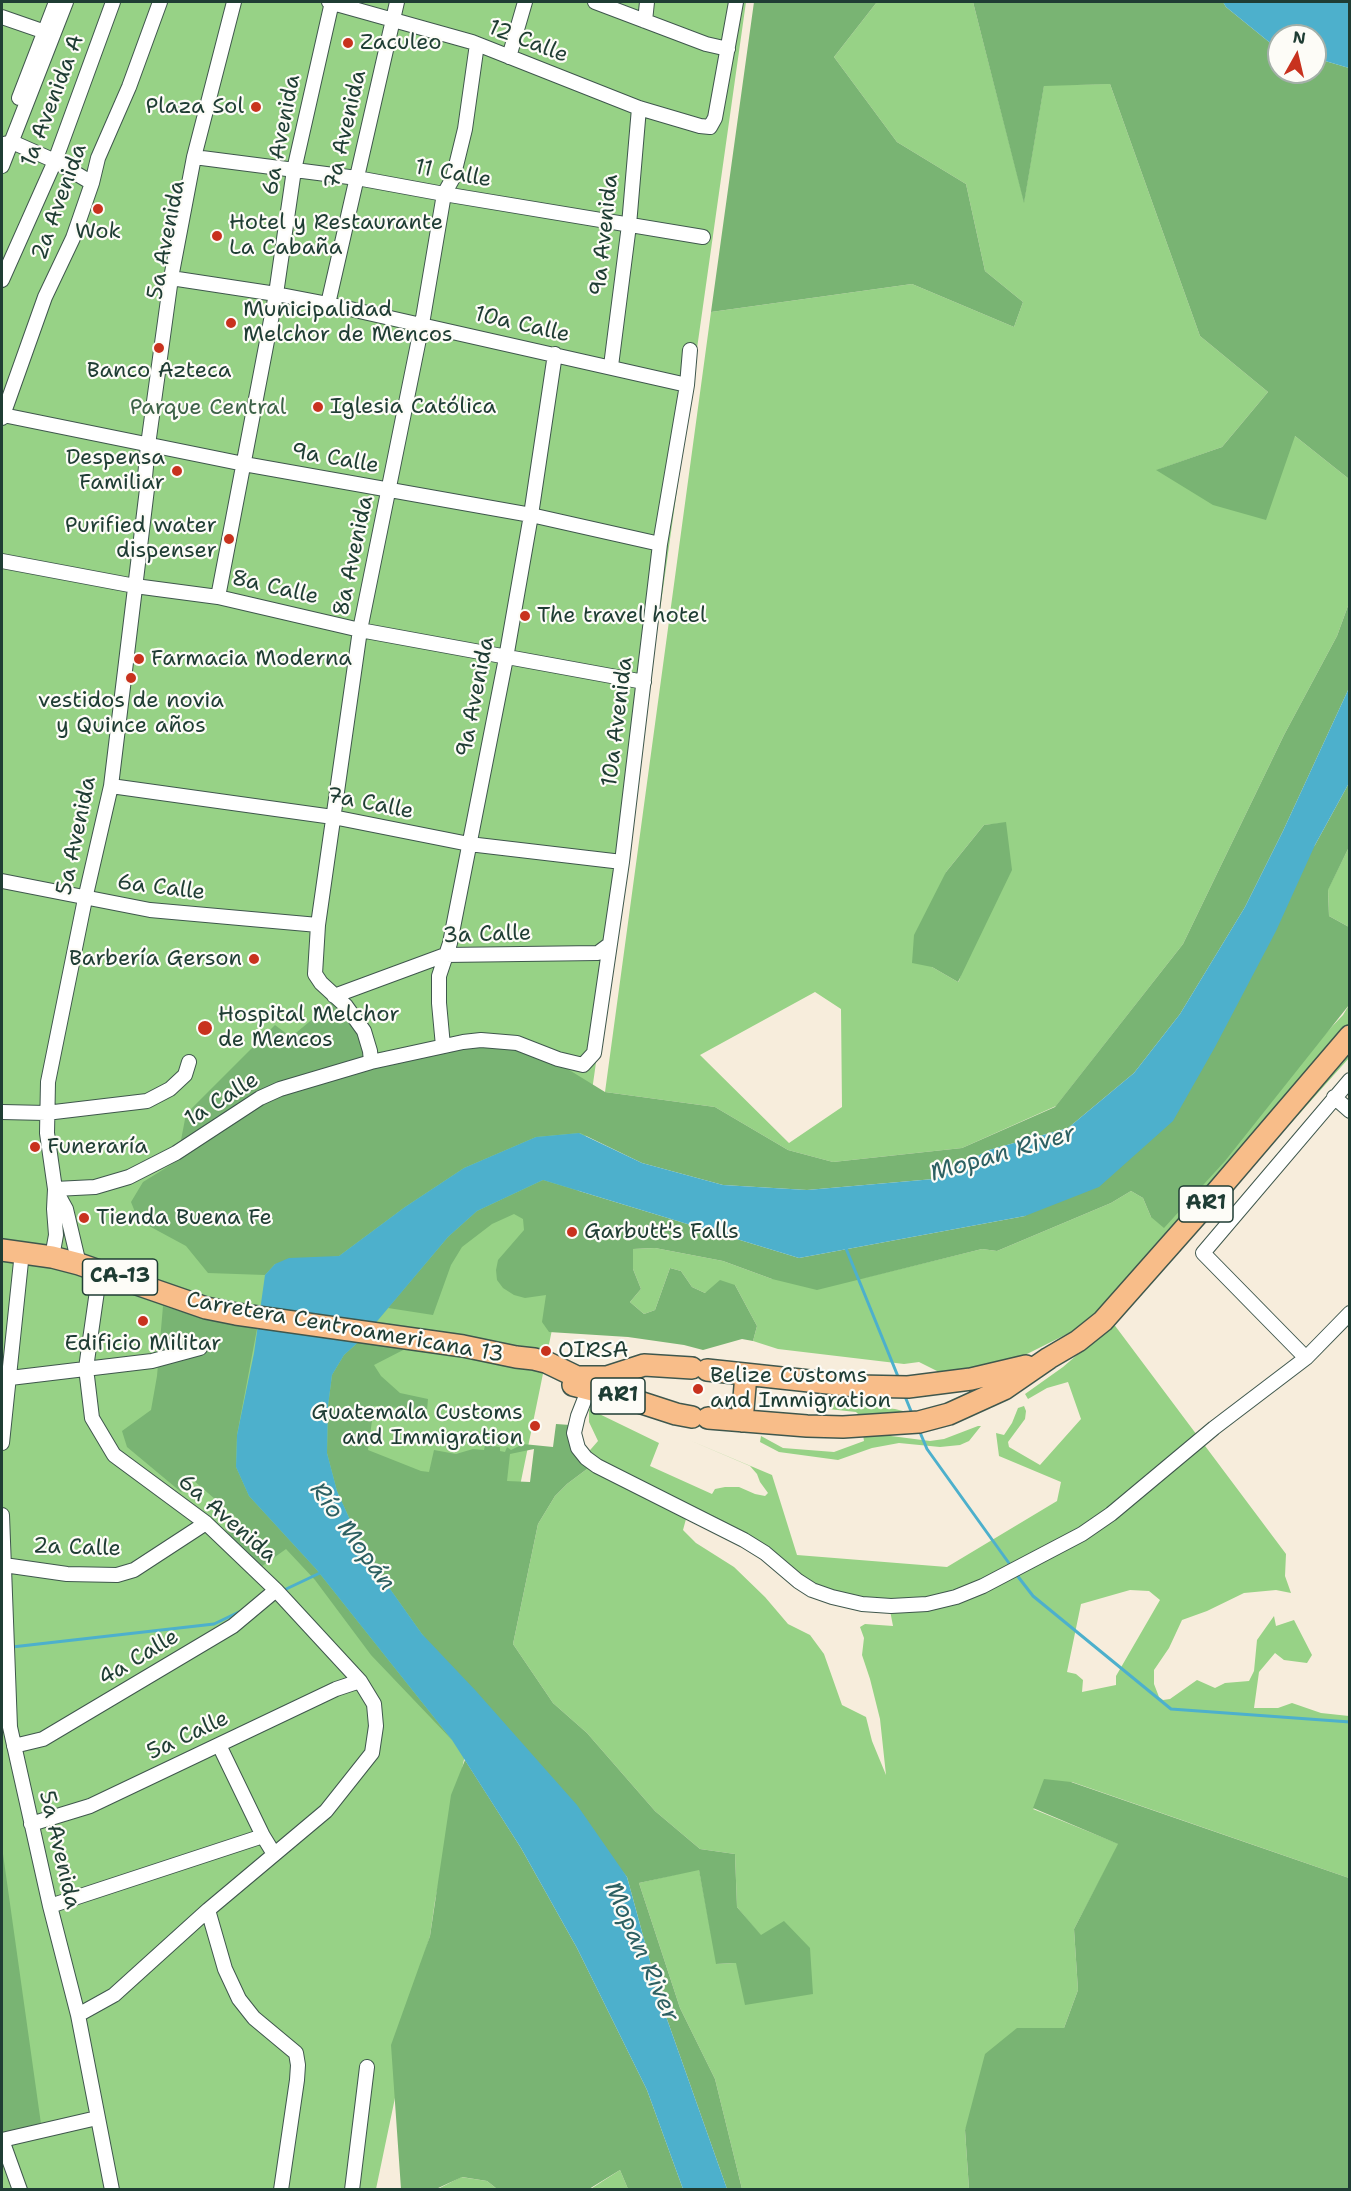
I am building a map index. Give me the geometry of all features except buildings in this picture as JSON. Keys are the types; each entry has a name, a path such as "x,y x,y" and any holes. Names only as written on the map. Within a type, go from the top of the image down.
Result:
{"highway":[{"name":"AR1","path":"546,1367 676,1414 742,1421 843,1427 934,1419 985,1399 1078,1341 1118,1306 1350,1036"},
{"name":"Carretera Centroamericana 13","path":"2,1250 52,1257 80,1264 191,1304 237,1314 463,1346 516,1357 546,1367"},
{"name":"AR1","path":"591,1384 644,1365 856,1386 908,1387 971,1380 1050,1358"},
{"path":"742,1421 746,1375"}],"street":[{"path":"2,166 4,144 48,33 56,2"},
{"path":"48,33 66,2"},
{"name":"1a Avenida A","path":"2,280 7,250 55,161 113,2"},
{"name":"2a Avenida","path":"2,416 45,297 73,238 98,158 129,87 160,2"},
{"name":"5a Avenida","path":"52,1257 56,1235 55,1189 47,1132 48,1082 85,899 111,786 147,489 152,476 152,446 174,279 234,2"},
{"name":"5a Avenida","path":"217,78 243,2"},
{"name":"12 Calle","path":"331,2 477,44 639,108 700,126 710,127 715,118 728,49"},
{"name":"6a Avenida","path":"218,597 276,294 294,170 331,2"},
{"name":"7a Avenida","path":"328,304 397,2"},
{"path":"509,57 525,2"},
{"path":"595,2 706,44 728,49 736,2"},
{"path":"645,21 647,2"},
{"path":"2,17 48,33"},
{"name":"8a Avenida","path":"371,1062 364,1031 346,1006 321,983 315,974 318,925 360,630 422,324 444,194 453,178 460,153 477,44"},
{"name":"9a Avenida","path":"611,366 629,225 639,108"},
{"path":"4,144 55,161 92,183"},
{"name":"11 Calle","path":"199,157 357,178 703,237"},
{"name":"10a Calle","path":"174,279 328,304 611,366 687,385"},
{"name":"10a Avenida","path":"588,1062 594,1053 622,862 660,544 687,385 690,350"},
{"name":"9a Avenida","path":"443,1046 439,976 450,943 506,658 531,515 555,354"},
{"name":"9a Calle","path":"2,416 244,464 531,515 660,544"},
{"name":"8a Calle","path":"2,561 135,586 218,597 360,630 644,682"},
{"name":"7a Calle","path":"111,786 333,817 469,844 622,862"},
{"name":"6a Calle","path":"2,881 150,910 318,925"},
{"name":"3a Calle","path":"334,996 445,955 598,953 610,944"},
{"name":"1a Calle","path":"55,1189 95,1187 129,1177 176,1153 260,1098 290,1086 371,1062 463,1042 506,1041 583,1065 588,1062"},
{"path":"2,1112 46,1113 147,1101 170,1089 185,1075 189,1062"},
{"path":"1306,1358 1203,1253 1350,1080"},
{"path":"1334,1097 1350,1112"},
{"name":"5a Avenida","path":"55,1189 66,1209 80,1264"},
{"path":"2,1443 3,1410 10,1378 22,1252"},
{"name":"6a Avenida","path":"100,1270 86,1368 92,1418 114,1455 206,1523 276,1590 360,1681 374,1704 376,1726 372,1753 326,1811 274,1854"},
{"path":"591,1384 574,1433 578,1448 586,1458 765,1553 812,1590 862,1604 891,1606 927,1604 956,1597 1022,1567 1082,1534 1111,1514 1214,1428 1306,1358 1350,1313"},
{"path":"10,1378 152,1360 200,1348"},
{"name":"5a Avenida","path":"2,1515 9,1740 78,2015 112,2190"},
{"name":"2a Calle","path":"4,1565 67,1574 117,1575 134,1570 206,1523"},
{"name":"4a Calle","path":"9,1740 43,1739 233,1626 276,1590"},
{"name":"5a Calle","path":"31,1824 90,1806 336,1689 360,1681"},
{"path":"78,2015 114,1995 274,1854 219,1745"},
{"path":"50,1906 263,1836"},
{"path":"208,1910 225,1969 239,1999 254,2018 296,2053 297,2080 282,2190"},
{"path":"352,2190 367,2067"},
{"path":"20,2190 2,2140 97,2118"}],"green space":[{"name":"Parque Central","path":"2,2 746,2 572,1232 435,1901 430,1936 376,2189 2,2190"},
{"path":"754,2 877,2 834,57 897,142 966,184 985,271 1023,302 1014,327 912,284 711,312"},
{"path":"877,2 973,2 1024,201 1044,85 1110,84 1200,336 1268,392 1222,447 1157,470 1295,436 1349,479 1349,603 1337,636 1284,735 1183,944 1056,1106 962,1148 833,1162 788,1150 715,1107 605,1092 711,312 912,284 1014,327 1023,302 985,271 966,184 897,142 834,57","holes":["1005,823 959,981 958,982 932,967 946,872 984,825","815,992 841,1009 842,1107 789,1143 700,1055"]},
{"path":"973,2 1223,2 1226,7 1267,40 1267,84 1327,84 1327,62 1349,68 1349,479 1295,436 1266,520 1213,505 1156,470 1222,447 1268,392 1200,336 1110,84 1044,86 1024,203"},
{"path":"1349,603 1349,688 1245,907 1180,1014 1134,1073 1068,1128 989,1150 934,1179 807,1190 723,1185 642,1163 580,1133 536,1137 464,1168 405,1207 339,1256 275,1264 265,1275 208,1273 186,1246 137,1217 131,1202 143,1182 177,1161 186,1114 275,1025 291,1037 333,1002 357,1030 368,1069 449,1050 494,1045 521,1051 561,1065 605,1092 715,1107 788,1150 833,1162 962,1148 1055,1107 1183,944 1284,735 1337,636"},
{"path":"1349,783 1349,847 1328,890 1329,916 1349,927 1349,1005 1225,1161 1164,1228 1151,1217 1143,1198 1131,1191 1111,1203 997,1251 982,1249 817,1290 772,1279 723,1261 655,1248 633,1249 633,1269 641,1289 630,1302 644,1314 655,1310 670,1268 681,1271 692,1287 705,1293 720,1280 735,1285 757,1326 753,1341 742,1339 703,1350 628,1337 549,1332 542,1322 546,1295 525,1298 514,1295 503,1288 497,1280 498,1260 524,1230 523,1219 514,1214 492,1224 462,1247 451,1265 433,1315 388,1308 448,1237 477,1211 543,1180 799,1258 1025,1216 1315,845"},
{"path":"1006,822 1012,870 958,982 932,967 912,963 914,935 946,872 984,825"},
{"path":"1349,847 1349,927 1329,916 1328,889"},
{"path":"1349,1005 1349,1058 1113,1323 1286,1554 1285,1576 1291,1593 1276,1590 1244,1593 1182,1620 1169,1648 1154,1670 1154,1684 1159,1697 1163,1700 1170,1699 1197,1680 1215,1688 1225,1683 1249,1681 1254,1671 1257,1640 1274,1616 1276,1626 1294,1620 1312,1655 1307,1663 1284,1660 1275,1653 1259,1672 1254,1708 1278,1708 1292,1703 1321,1713 1349,1716 1349,1878 1072,1782 1033,1809 1119,1844 1074,1929 1078,1990 1064,2028 1018,2028 965,2130 969,2189 742,2189 715,2079 680,2008 639,1883 699,1869 717,1964 735,1963 761,1936 737,1907 735,1854 700,1849 655,1811 587,1733 553,1703 513,1644 538,1524 555,1496 587,1469 584,1457 598,1441 589,1422 589,1409 659,1443 650,1466 712,1494 715,1489 725,1487 739,1487 765,1496 768,1493 750,1466 689,1440 772,1475 797,1555 947,1567 1057,1501 1061,1482 999,1456 996,1433 1004,1435 1018,1408 1024,1406 1025,1419 1008,1442 1009,1447 1040,1465 1081,1419 1068,1382 1047,1388 1028,1399 1025,1394 1063,1367 1113,1324 1083,1326 1025,1355 968,1370 939,1372 919,1362 904,1364 778,1349 753,1341 757,1326 735,1285 705,1293 692,1287 681,1271 670,1268 655,1310 644,1314 630,1302 641,1289 633,1269 633,1249 655,1248 723,1261 772,1279 863,1278 982,1249 997,1251 1111,1203 1131,1191 1143,1198 1151,1217 1343,1015","holes":["695,1514 835,1599 888,1600 893,1626 865,1624 860,1627 864,1638 862,1655 880,1719 886,1775 872,1741 866,1717 842,1705 824,1654 810,1635 788,1624 765,1597 734,1567 696,1543 683,1530 686,1519","1130,1590 1149,1591 1160,1600 1116,1676 1116,1685 1082,1692 1083,1680 1076,1674 1067,1672 1081,1604"]},
{"path":"163,1306 205,1319 257,1329 237,1435 236,1467 249,1496 316,1569 452,1740 371,1655 315,1580 286,1549 261,1567 225,1530 238,1519 193,1480 181,1492 127,1447 122,1431 151,1410 157,1376"},
{"path":"363,1338 409,1347 374,1365 381,1376 400,1393 428,1399 427,1410 374,1406 368,1450 421,1471 429,1472 434,1450 456,1454 473,1449 484,1450 485,1445 500,1447 500,1451 505,1452 507,1447 511,1450 523,1444 553,1447 556,1424 570,1425 587,1463 587,1469 555,1496 538,1524 513,1644 553,1703 587,1733 655,1811 700,1849 735,1854 737,1907 761,1935 784,1921 810,1948 813,1994 745,2005 736,1963 716,1964 699,1870 639,1883 680,2008 715,2079 742,2189 727,2189 662,2005 627,1877 422,1634 366,1555 337,1491 327,1453 328,1406 332,1375 344,1355","holes":["534,1449 530,1482 507,1481 510,1454"]},
{"path":"819,1401 895,1409 915,1414 860,1416 856,1412 819,1408"},
{"path":"981,1426 969,1441 960,1445 940,1447 899,1443 872,1448 838,1460 779,1452 760,1442 761,1436 783,1448 834,1452 864,1441 863,1435 886,1429 891,1436 930,1441 944,1439"},
{"path":"465,1760 521,1848 577,1948 647,2090 683,2189 628,2189 620,2170 589,2189 497,2189 487,2181 462,2177 436,2189 401,2189 391,2045 430,1936 451,1795"},
{"path":"1044,1779 1071,1782 1349,1878 1349,2189 969,2189 965,2130 985,2054 1017,2028 1064,2028 1078,1990 1074,1929 1118,1844 1033,1808"},
{"path":"2,1847 42,2131 2,2140"},
{"path":"620,2170 628,2189 589,2190"},
{"path":"461,2177 487,2181 497,2189 436,2190"}],"water":[{"path":"1223,2 1349,2 1349,68 1327,62 1327,24 1267,24 1267,40 1226,7"},
{"path":"1349,688 1349,783 1315,845 1276,931 1173,1121 1099,1187 1025,1216 799,1258 543,1180 477,1211 448,1237 363,1338 344,1355 332,1375 328,1406 327,1453 337,1491 366,1555 422,1634 577,1805 627,1877 662,2005 727,2189 683,2189 647,2090 577,1948 521,1848 452,1740 316,1569 249,1496 236,1467 237,1435 254,1353 265,1275 275,1264 289,1258 339,1256 405,1207 464,1168 536,1137 579,1133 642,1163 723,1185 807,1190 934,1179 989,1150 1068,1128 1134,1073 1180,1014 1245,907"}],"waterway":[{"path":"845,1246 899,1379"},
{"path":"904,1394 913,1416"},
{"path":"919,1430 927,1449 1011,1566"},
{"path":"282,1591 322,1572"},
{"path":"1016,1574 1033,1596 1171,1709 1350,1722"},
{"path":"12,1647 214,1624 241,1611"}],"place":[{"name":"Zaculeo","path":"348,43"},
{"name":"Plaza Sol","path":"256,107"},
{"name":"Wok","path":"98,209"},
{"name":"Hotel y Restaurante La Cabaña","path":"217,236"},
{"name":"Municipalidad Melchor de Mencos","path":"231,323"},
{"name":"Banco Azteca","path":"159,348"},
{"name":"Iglesia Católica","path":"318,407"},
{"name":"Despensa Familiar","path":"177,471"},
{"name":"Purified water dispenser","path":"229,539"},
{"name":"The travel hotel","path":"525,616"},
{"name":"Farmacia Moderna","path":"139,659"},
{"name":"vestidos de novia y Quince años","path":"131,678"},
{"name":"Barbería Gerson","path":"254,959"},
{"name":"Hospital Melchor de Mencos","path":"205,1028"},
{"name":"Funeraría","path":"35,1147"},
{"name":"Tienda Buena Fe","path":"84,1218"},
{"name":"Garbutt's Falls","path":"572,1232"},
{"name":"Edificio Militar","path":"143,1321"},
{"name":"OIRSA","path":"546,1351"},
{"name":"Belize Customs and Immigration","path":"698,1389"},
{"name":"Guatemala Customs and Immigration","path":"535,1426"}],"water label":[{"name":"Mopan River","path":"1003,1154"},
{"name":"Río Mopán","path":"352,1537"},
{"name":"Mopan River","path":"641,1952"}]}
